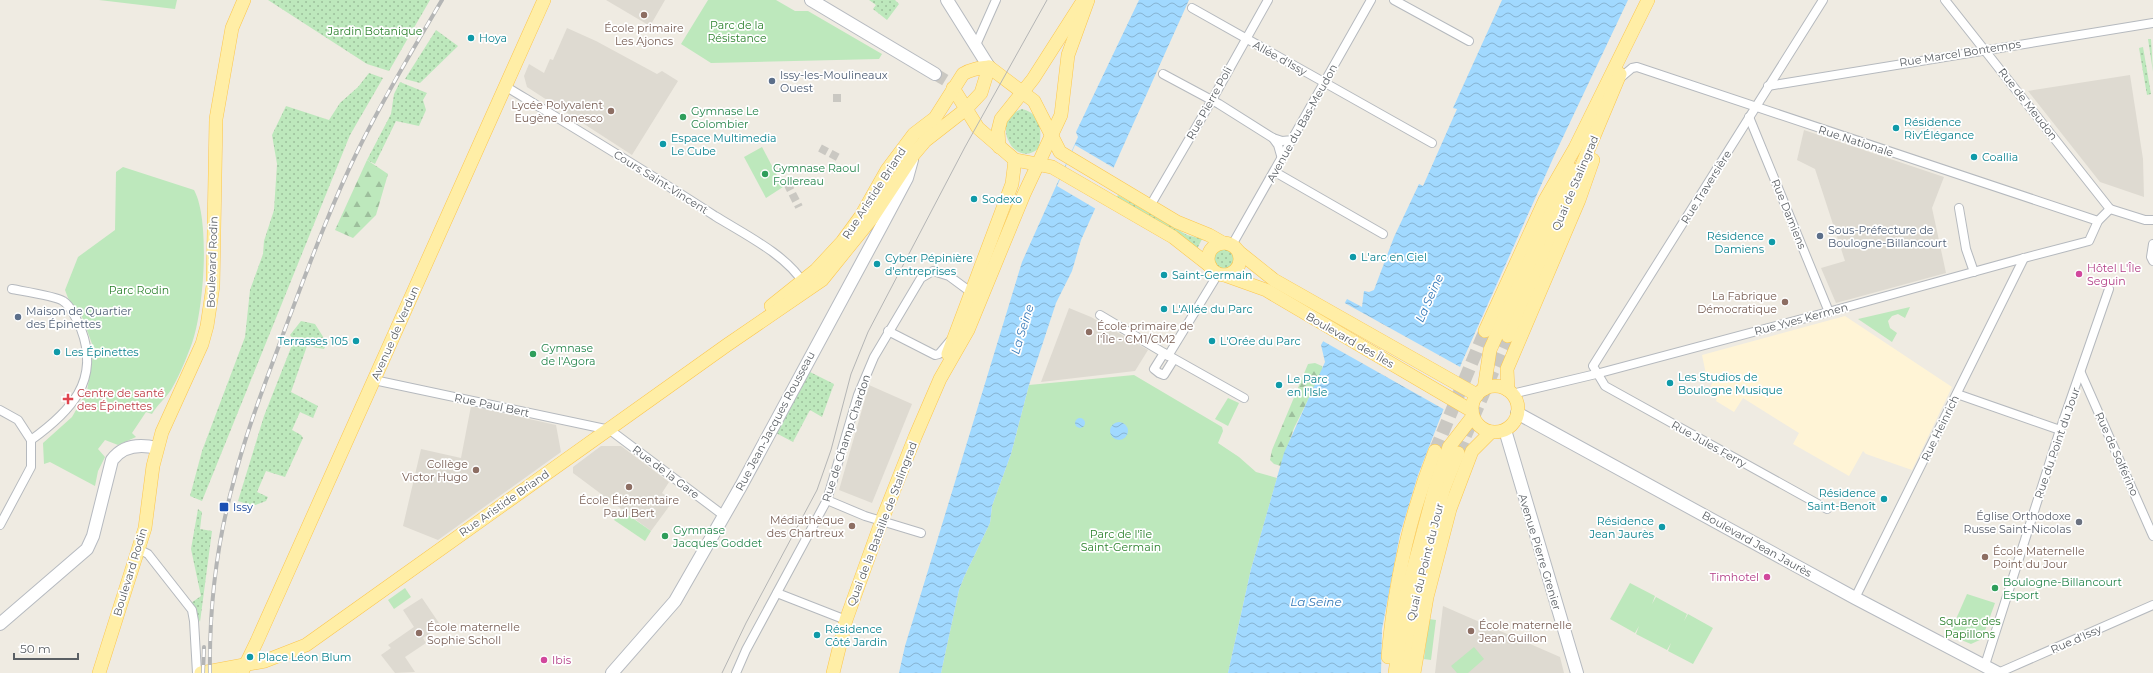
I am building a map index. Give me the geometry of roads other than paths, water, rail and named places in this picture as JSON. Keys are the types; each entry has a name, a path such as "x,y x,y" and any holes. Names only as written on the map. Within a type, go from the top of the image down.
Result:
{"main road":[{"name":"Boulevard Rodin","path":"99,673 138,549 147,515 156,448 167,417 202,344 208,321 213,286 216,120 232,28 244,0"},
{"name":"Boulevard Rodin","path":"229,49 253,0"},
{"name":"Avenue de Verdun","path":"241,670 374,380 544,0"},
{"path":"999,147 998,131 1001,119 1037,72 1083,0"},
{"path":"952,86 978,128 1014,160 1038,165 1063,109 1068,55 1088,0"},
{"name":"Quai de Stalingrad","path":"1502,336 1545,200 1575,148 1648,0"},
{"name":"Quai de Stalingrad","path":"1502,336 1618,80 1634,27"},
{"path":"989,67 1022,92 1037,106 1052,136"},
{"name":"Rue Aristide Briand","path":"201,673 241,670 306,645 754,326 805,286 816,270 842,242 861,216 887,170 914,134 935,118 952,86 963,74 970,70 989,67 981,93 966,109 925,141 914,154 872,218 852,244 822,280 805,286"},
{"name":"Boulevard des Îles","path":"1052,136 1060,152 1150,206 1177,222 1210,234 1231,246 1274,280 1458,384 1480,392"},
{"name":"Quai de la Bataille de Stalingrad","path":"833,673 846,620 882,520 940,379 953,337 972,292 1012,184 1014,175 1014,160"},
{"name":"Boulevard des Îles","path":"1038,165 1052,167 1173,237 1217,272 1266,290 1315,320 1452,398 1472,413"},
{"name":"Quai de la Bataille de Stalingrad","path":"940,379 968,330 1038,165"},
{"path":"1231,246 1240,262 1238,267 1230,274 1217,272 1208,260 1212,248 1231,246"},
{"path":"1414,673 1426,597 1448,517 1459,452 1480,392 1490,350 1502,336"},
{"path":"1395,673 1400,630 1407,590 1436,484 1459,452 1491,432 1505,430 1515,420 1518,413 1518,406 1510,392 1502,336"},
{"path":"1480,392 1496,386 1510,392"},
{"path":"1472,413 1480,426 1491,432"},
{"path":"1387,673 1390,628 1407,537 1424,479 1435,451"},
{"name":"Quai du Point du Jour","path":"1404,673 1416,588 1444,488 1459,452"}],"street":[{"path":"811,0 935,74"},
{"path":"947,0 989,67"},
{"path":"976,45 996,0"},
{"name":"Rue Pierre Poli","path":"1150,206 1187,144 1268,0"},
{"name":"Avenue du Bas-Meudon","path":"1231,246 1282,160 1371,0"},
{"path":"1394,0 1469,40"},
{"name":"Rue Traversière","path":"1596,374 1593,366 1823,0"},
{"name":"Rue de Meudon","path":"1945,0 2110,208"},
{"name":"Allée d'Issy","path":"1192,8 1432,143"},
{"name":"Rue Marcel Bontemps","path":"1768,86 1984,49 2153,23"},
{"name":"Rue Nationale","path":"1618,80 1632,68 1637,67 2098,220"},
{"path":"1163,74 1212,100 1273,138 1282,141 1293,140"},
{"name":"Cours Saint-Vincent","path":"505,86 673,188 772,252 805,286"},
{"name":"Rue Damiens","path":"1749,117 1829,312"},
{"path":"1273,138 1278,145 1282,160"},
{"name":"Rue Jean-Jacques Rousseau","path":"612,673 675,601 745,479 907,178 914,154"},
{"path":"1275,172 1384,234"},
{"path":"1959,208 1966,249 1974,272"},
{"path":"2098,220 2110,208 2145,220 2153,220"},
{"name":"Rue Yves Kermen","path":"1510,392 1596,374 2089,241 2098,220"},
{"path":"2153,244 2151,257 2153,261"},
{"name":"Rue Heinrich","path":"1855,598 2024,258"},
{"name":"Rue de Champ Chardon","path":"736,673 827,500 858,395 874,357 888,331 925,274 933,271 941,273 972,292"},
{"path":"1169,356 1217,272"},
{"path":"12,289 63,301 77,319 87,344 87,370 75,401 53,424 31,440"},
{"name":"Rue du Point du Jour","path":"1992,671 2060,430 2109,289"},
{"path":"1100,315 1244,398"},
{"path":"888,331 935,355 939,354 953,337"},
{"name":"Rue de Solférino","path":"2081,373 2153,536"},
{"name":"Rue Jules Ferry","path":"1596,374 1602,380 1604,386 1827,509"},
{"name":"Rue Paul Bert","path":"374,380 610,430"},
{"path":"1957,394 2060,430"},
{"path":"0,525 31,467 31,440 18,420 1,412"},
{"name":"Boulevard Jean Jaurès","path":"1518,413 1855,598 1992,671"},
{"name":"Rue de la Gare","path":"610,430 724,515"},
{"name":"Avenue Pierre Grenier","path":"1505,430 1577,673"},
{"path":"0,624 87,550 93,536 110,467 115,455 130,447 142,444 156,448"},
{"path":"827,500 865,516 921,533"},
{"path":"138,549 148,554 192,610 197,673"},
{"path":"777,593 846,620"},
{"name":"Rue d'Issy","path":"1992,671 2153,605"}],"water":[{"name":"La Seine","path":"1139,0 1189,0 1081,240 1072,271 1056,303 1029,385 1011,454 992,506 990,523 959,590 941,673 899,673 905,646 1022,262 1078,137 1076,132"},
{"name":"La Seine","path":"1502,0 1628,0 1555,154 1462,362 1418,475 1400,534 1382,629 1381,673 1228,673 1251,569 1284,453 1325,362 1321,345 1347,299 1362,307 1364,291 1369,292 1374,290 1394,237 1419,184 1423,186 1457,109 1453,108"},
{"path":"1078,418 1082,418 1084,419 1084,427 1078,428 1075,425 1075,421"},
{"path":"1119,422 1123,423 1127,427 1127,435 1123,439 1119,440 1115,439 1111,435 1110,431 1111,427 1115,423"}],"tunnel":[{"path":"935,74 950,83"},
{"path":"833,98 843,98"},
{"path":"820,148 841,159"},
{"path":"787,183 799,207"},
{"path":"1435,451 1485,331"},
{"path":"1458,453 1508,336"}],"tram line":[{"path":"722,673 746,623 817,490 831,450 851,374 868,332 965,147 1047,0"}],"railway":[{"path":"210,673 211,624 215,575 228,503 251,423 311,260 348,170 389,92 442,0"},
{"path":"203,673 204,647"}],"place":[{"name":"École primaire Les Ajoncs","path":"644,15"},
{"name":"Hoya","path":"471,38"},
{"name":"Issy-les-Moulineaux Ouest","path":"772,81"},
{"name":"Lycée Polyvalent Eugène Ionesco","path":"611,111"},
{"name":"Gymnase Le Colombier","path":"683,117"},
{"name":"Résidence Riv'Élégance","path":"1896,128"},
{"name":"Espace Multimedia Le Cube","path":"663,144"},
{"name":"Coallia","path":"1974,157"},
{"name":"Gymnase Raoul Follereau","path":"765,174"},
{"name":"Sodexo","path":"974,199"},
{"name":"Sous-Préfecture de Boulogne-Billancourt","path":"1820,236"},
{"name":"Résidence Damiens","path":"1772,242"},
{"name":"L'arc en Ciel","path":"1353,257"},
{"name":"Cyber Pépinière d'entreprises","path":"877,264"},
{"name":"Hôtel L'Île Seguin","path":"2079,274"},
{"name":"Saint-Germain","path":"1164,275"},
{"name":"La Fabrique Démocratique","path":"1785,302"},
{"name":"L'Allée du Parc","path":"1164,309"},
{"name":"Maison de Quartier des Épinettes","path":"18,317"},
{"name":"École primaire de l'Île - CM1/CM2","path":"1089,332"},
{"name":"Terrasses 105","path":"356,341"},
{"name":"L'Orée du Parc","path":"1212,341"},
{"name":"Les Épinettes","path":"57,352"},
{"name":"Gymnase de l'Agora","path":"533,354"},
{"name":"Les Studios de Boulogne Musique","path":"1670,383"},
{"name":"Le Parc en l'Isle","path":"1279,385"},
{"name":"Centre de santé des Épinettes","path":"68,399"},
{"name":"Collège Victor Hugo","path":"476,470"},
{"name":"École Élémentaire Paul Bert","path":"629,487"},
{"name":"Résidence Saint-Benoît","path":"1884,499"},
{"name":"Issy","path":"224,507"},
{"name":"Église Orthodoxe Russe Saint-Nicolas","path":"2079,522"},
{"name":"Médiathèque des Chartreux","path":"852,526"},
{"name":"Résidence Jean Jaurès","path":"1662,527"},
{"name":"Gymnase Jacques Goddet","path":"665,536"},
{"name":"École Maternelle Point du Jour","path":"1985,557"},
{"name":"Timhotel","path":"1767,577"},
{"name":"Boulogne-Billancourt Esport","path":"1995,588"},
{"name":"École maternelle Jean Guillon","path":"1471,631"},
{"name":"École maternelle Sophie Scholl","path":"419,633"},
{"name":"Résidence Côté Jardin","path":"817,635"},
{"name":"Place Léon Blum","path":"250,657"},
{"name":"Ibis","path":"544,660"}],"park label":[{"name":"Jardin Botanique","path":"375,31"},
{"name":"Parc de la Résistance","path":"737,31"},
{"name":"Parc Rodin","path":"139,290"},
{"name":"Parc de l'île Saint-Germain","path":"1121,540"},
{"name":"Square des Papillons","path":"1970,627"}]}
